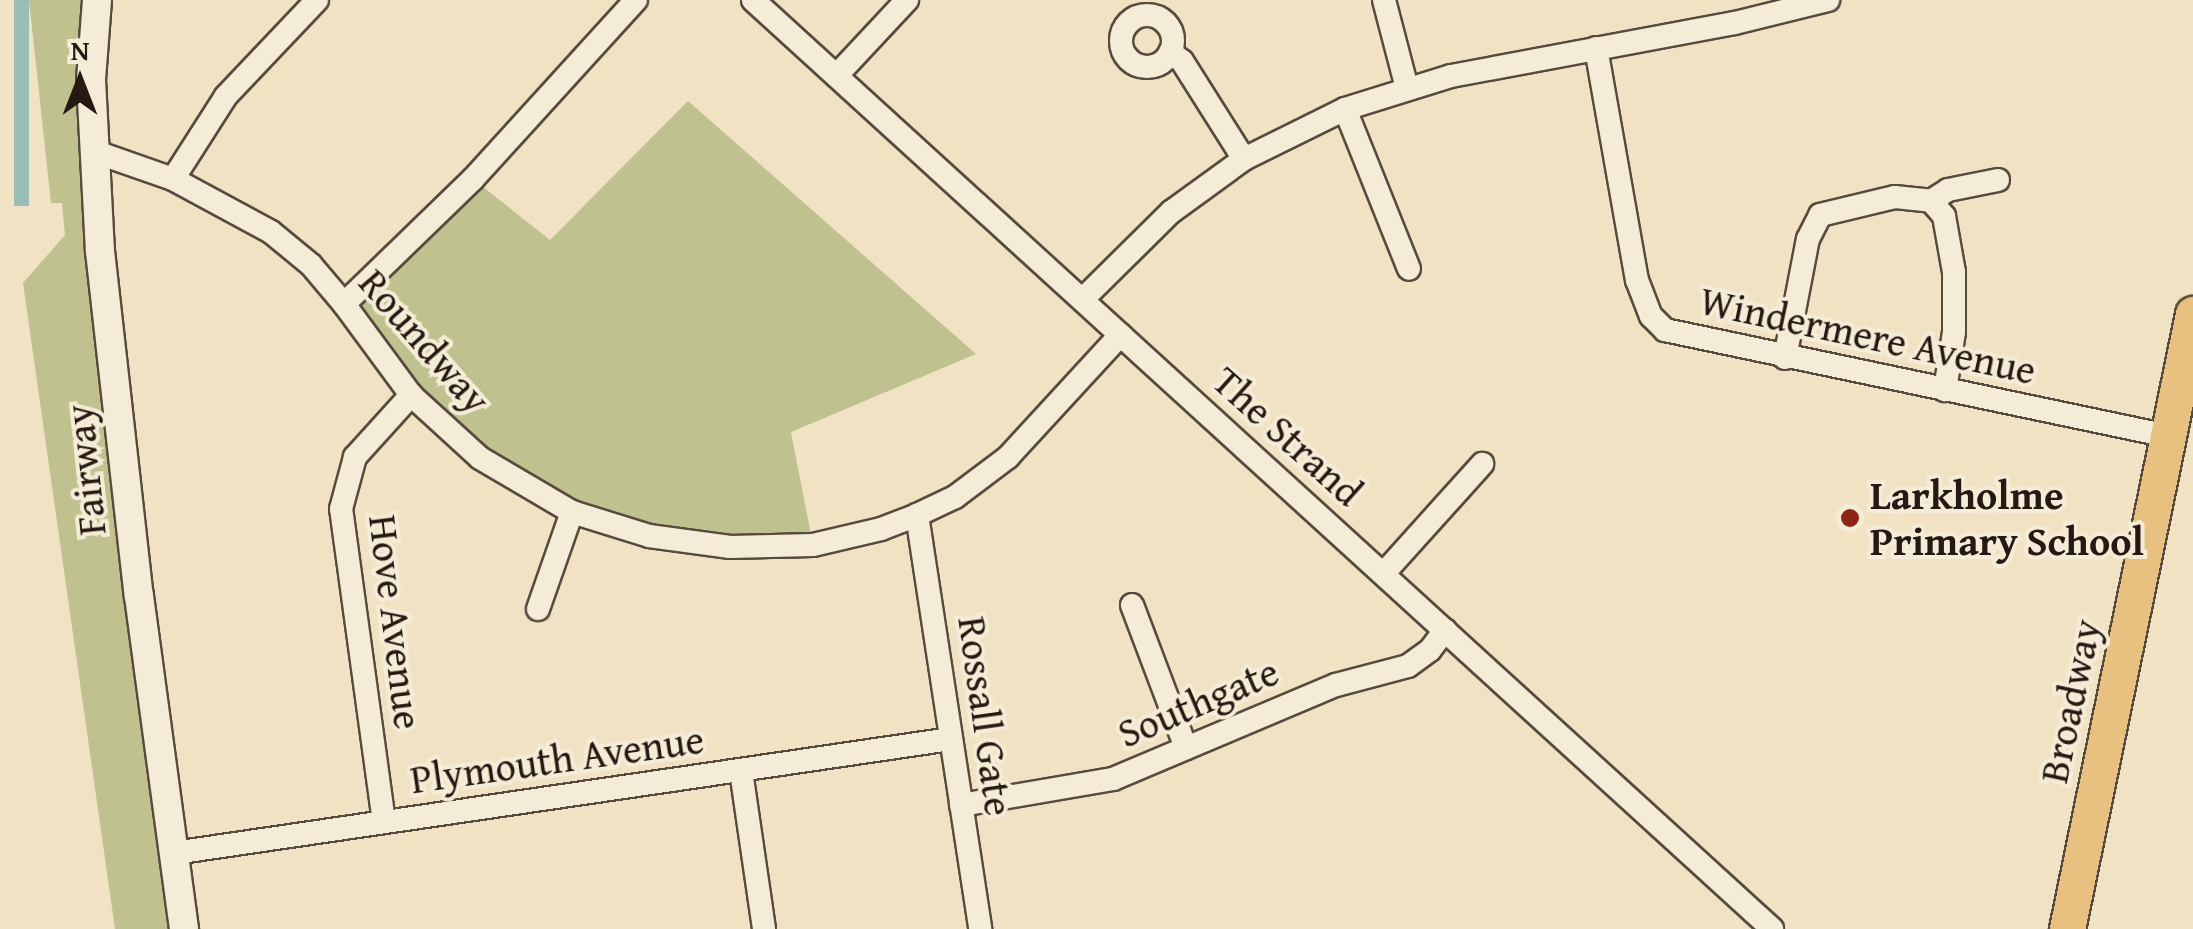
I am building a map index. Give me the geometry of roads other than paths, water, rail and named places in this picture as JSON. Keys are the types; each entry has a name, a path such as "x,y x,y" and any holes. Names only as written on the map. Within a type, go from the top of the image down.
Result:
{"main road":[{"name":"Broadway","path":"2067,929 2193,314"}],"street":[{"name":"Fairway","path":"96,0 91,80 93,151 136,577 184,929"},
{"path":"173,179 226,96 318,0"},
{"path":"344,304 473,179 636,0"},
{"name":"The Strand","path":"753,0 1772,929"},
{"path":"837,75 907,0"},
{"path":"1384,0 1407,88"},
{"path":"1083,299 1171,212 1244,159 1346,109 1407,88 1828,0"},
{"name":"Windermere Avenue","path":"1596,48 1637,280 1651,316 1665,330 1683,337 2168,436"},
{"path":"1170,52 1182,60 1244,159"},
{"path":"1346,109 1409,269"},
{"name":"Roundway","path":"93,151 173,179 271,232 311,266 344,304 411,395 480,458 572,512 649,536 769,548 844,539 917,515 955,497 1008,456 1120,335"},
{"path":"1932,201 1948,190 1998,180"},
{"path":"1785,358 1808,239 1820,215 1912,195 1932,201 1944,216 1954,272 1954,332 1946,390"},
{"name":"Hove Avenue","path":"384,822 341,509 355,457 411,395"},
{"path":"1384,574 1482,464"},
{"path":"538,609 572,512"},
{"name":"Rossall Gate","path":"917,515 980,929"},
{"path":"1132,606 1186,748"},
{"name":"Southgate","path":"962,805 1090,785 1336,685 1408,666 1430,650 1445,630"},
{"name":"Plymouth Avenue","path":"174,853 951,740"},
{"path":"741,772 764,929"}],"water":[{"path":"14,0 29,0 29,206 14,206"}],"place":[{"name":"Larkholme Primary School","path":"1850,518"}]}
